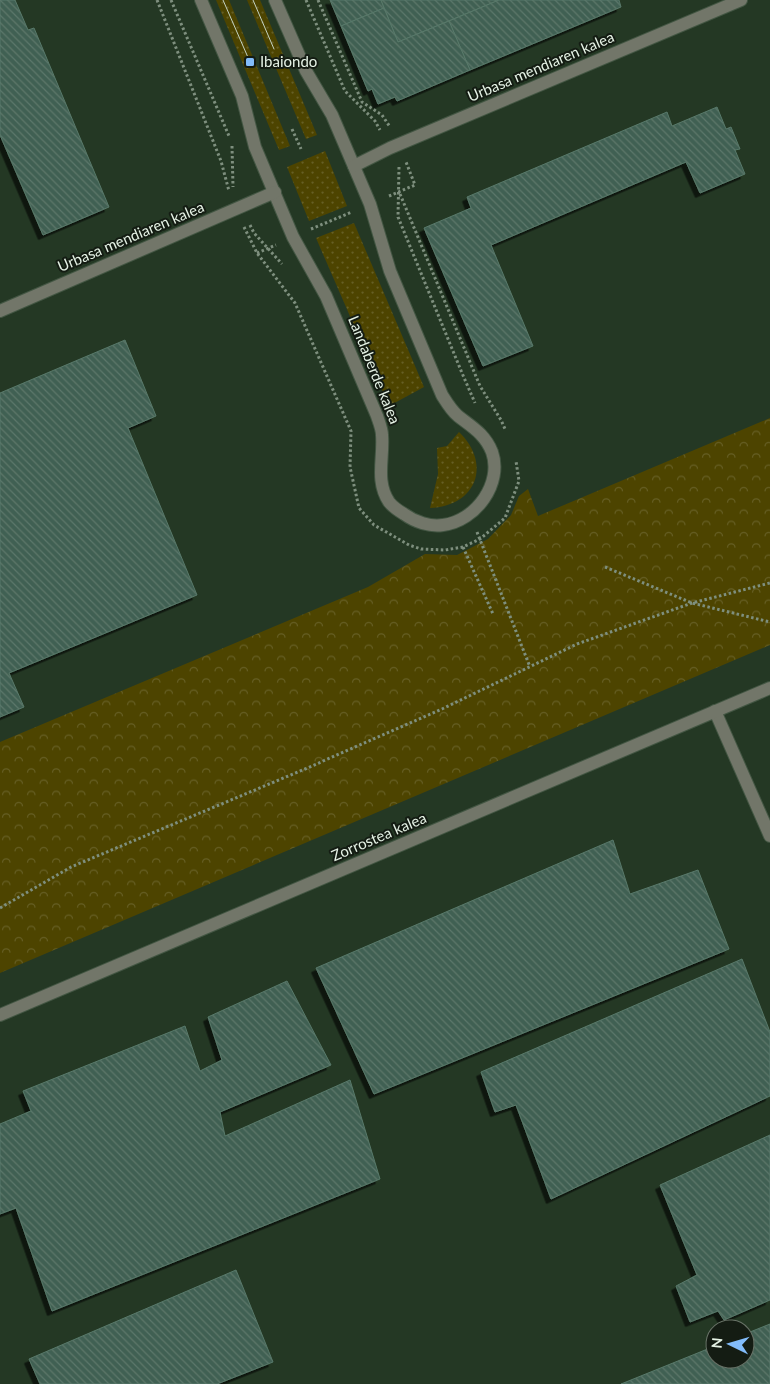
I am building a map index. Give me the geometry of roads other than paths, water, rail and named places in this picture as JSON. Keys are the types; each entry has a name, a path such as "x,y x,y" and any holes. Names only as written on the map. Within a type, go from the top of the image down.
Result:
{"street":[{"name":"Landaberde kalea","path":"202,0 242,96 255,147 293,237 326,296 377,416 382,433 381,478 390,504 410,518 426,524 441,526 455,522 472,511 486,497 494,473 492,452 483,436 458,416 448,406 442,396 390,271 370,204 354,166 332,115 306,72 275,0"},
{"name":"Urbasa mendiaren kalea","path":"354,166 395,146 741,0"},
{"name":"Urbasa mendiaren kalea","path":"0,311 275,192"},
{"name":"Zorrostea kalea","path":"0,1015 770,688"},
{"path":"716,711 770,836"}],"tram line":[{"path":"223,0 250,62"},
{"path":"253,0 274,49"}],"place":[{"name":"Ibaiondo","path":"250,62"}]}
